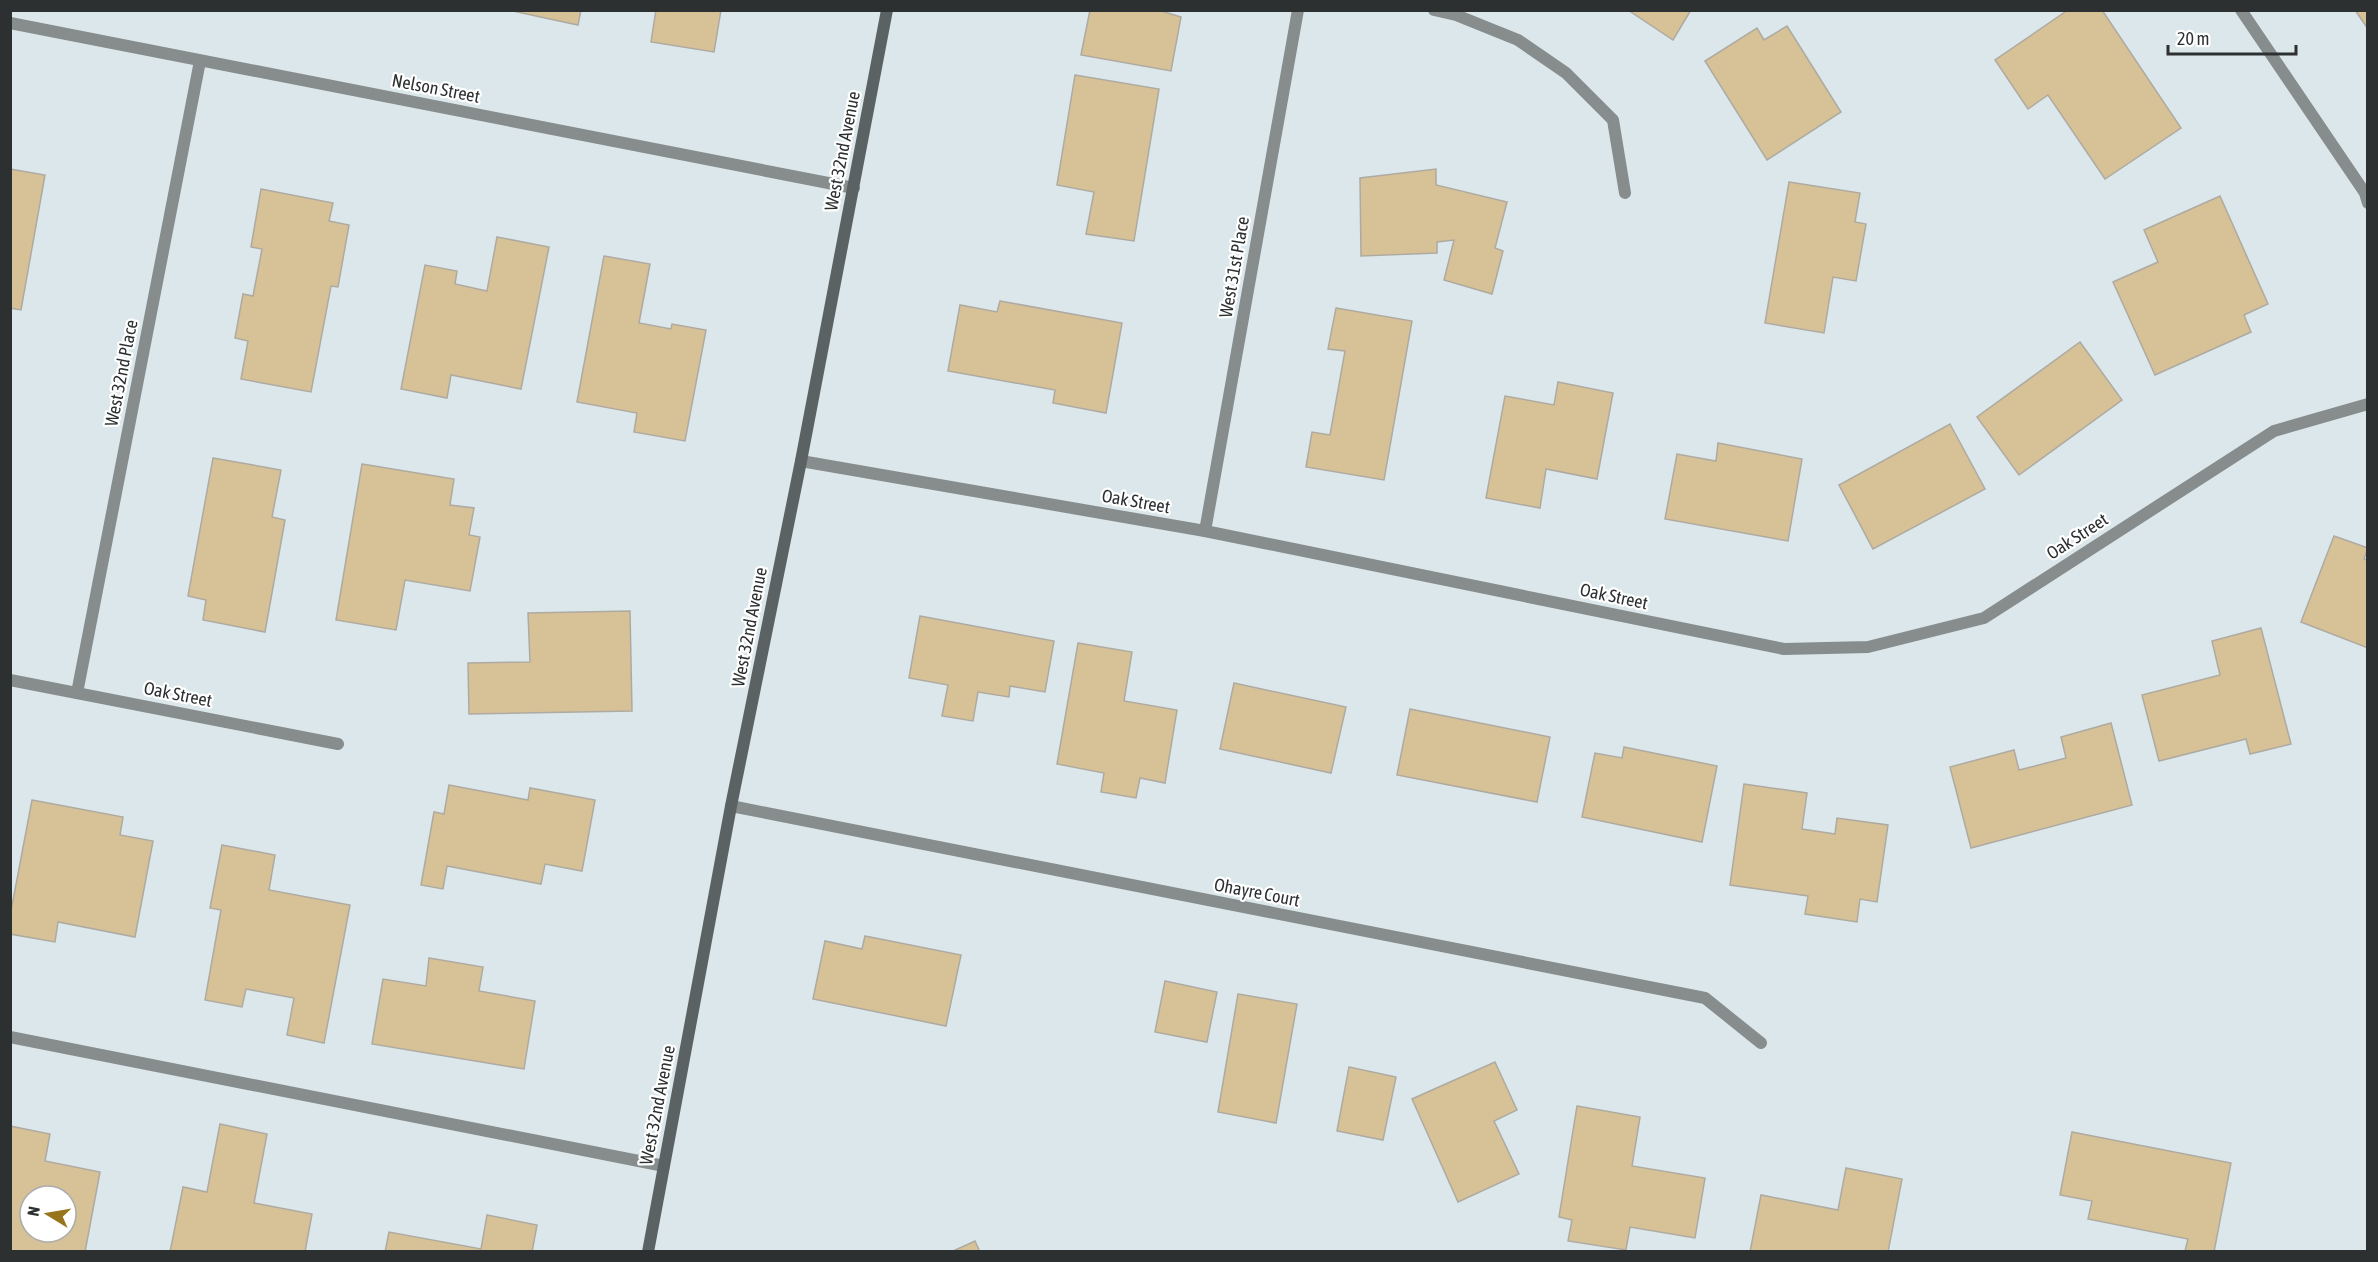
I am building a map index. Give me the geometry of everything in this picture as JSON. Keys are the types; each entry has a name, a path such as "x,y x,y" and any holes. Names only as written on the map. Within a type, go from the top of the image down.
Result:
{"street":[{"name":"West 32nd Avenue","path":"648,1251 731,806 801,461 887,10"},
{"name":"West 31st Place","path":"1205,531 1298,10"},
{"path":"1434,10 1456,15 1518,40 1566,73 1613,120 1625,193"},
{"path":"2241,10 2365,193 2367,202"},
{"name":"Nelson Street","path":"10,23 854,188"},
{"name":"West 32nd Place","path":"77,693 200,61"},
{"name":"Oak Street","path":"801,461 1205,531 1784,649 1868,647 1984,618 2274,431 2367,404"},
{"name":"Oak Street","path":"10,680 338,744"},
{"name":"Ohayre Court","path":"731,806 1705,998 1761,1044"},
{"path":"10,1037 664,1166"}],"building":[{"path":"508,10 581,10 578,25"},
{"path":"656,10 721,10 714,52 651,42"},
{"path":"1090,10 1158,10 1181,17 1171,71 1081,55"},
{"path":"1628,10 1691,10 1673,40"},
{"path":"2068,10 2102,10 2181,128 2105,179 2048,95 2028,109 1995,60"},
{"path":"2355,10 2368,10 2368,29"},
{"path":"1787,26 1841,112 1767,160 1705,61 1757,28 1764,40"},
{"path":"1075,75 1159,89 1134,241 1086,234 1094,192 1057,185"},
{"path":"10,169 45,175 21,310 10,308"},
{"path":"1436,169 1436,185 1507,202 1495,248 1503,251 1492,294 1444,280 1454,240 1437,242 1437,253 1361,256 1360,178"},
{"path":"1789,182 1860,193 1855,222 1866,224 1856,281 1833,277 1824,333 1765,323"},
{"path":"261,189 333,203 329,221 349,225 338,287 331,286 311,392 241,379 248,341 235,338 243,294 253,296 262,249 251,247"},
{"path":"2220,196 2268,304 2244,315 2251,332 2155,375 2113,282 2158,262 2144,230"},
{"path":"497,237 549,247 521,389 451,375 447,398 401,389 425,265 457,271 455,284 487,291"},
{"path":"604,256 650,264 639,323 671,329 672,324 706,330 685,441 634,432 637,413 577,402"},
{"path":"1000,301 1122,323 1106,413 1053,403 1055,390 948,371 960,305 997,312"},
{"path":"1336,308 1412,321 1384,480 1306,467 1312,432 1330,435 1345,351 1328,349"},
{"path":"2080,342 2122,400 2019,475 1977,417"},
{"path":"1558,382 1613,393 1597,479 1546,469 1540,508 1486,498 1505,396 1554,405"},
{"path":"1950,424 1985,489 1873,549 1839,485"},
{"path":"1718,443 1802,459 1788,541 1665,519 1677,454 1716,461"},
{"path":"213,458 281,470 272,517 285,520 265,632 203,620 206,600 188,596"},
{"path":"362,464 454,479 450,505 474,508 469,535 480,537 470,591 405,580 396,630 336,620"},
{"path":"2334,536 2368,548 2364,559 2368,561 2368,648 2301,622"},
{"path":"630,611 632,711 469,714 468,663 530,662 528,613"},
{"path":"920,616 1054,641 1045,692 1010,686 1009,697 978,692 973,721 942,716 948,685 909,678"},
{"path":"2261,628 2291,744 2250,754 2246,739 2159,761 2142,695 2220,675 2212,641"},
{"path":"1078,643 1132,652 1124,701 1177,710 1165,783 1140,778 1136,798 1101,792 1104,773 1057,764"},
{"path":"1234,683 1346,707 1331,773 1220,749"},
{"path":"1410,709 1550,737 1537,802 1397,775"},
{"path":"2111,723 2132,805 1971,848 1950,767 2014,750 2019,770 2066,758 2061,737"},
{"path":"1624,747 1717,766 1702,842 1582,817 1595,753 1622,758"},
{"path":"1744,784 1807,793 1802,829 1835,834 1837,818 1888,825 1877,902 1860,899 1857,922 1805,914 1808,896 1730,885"},
{"path":"449,785 528,800 530,788 595,800 582,871 545,864 541,884 447,866 443,889 421,885 434,812 444,814"},
{"path":"32,800 123,817 120,835 153,841 135,937 58,922 55,942 10,934 10,916"},
{"path":"222,845 275,855 269,890 350,905 324,1043 287,1035 294,998 246,989 242,1007 205,1000 221,910 210,908"},
{"path":"865,936 961,955 946,1026 813,999 825,941 862,949"},
{"path":"429,958 483,967 479,991 535,1001 524,1069 372,1044 383,979 426,986"},
{"path":"1165,981 1217,992 1207,1042 1155,1032"},
{"path":"1238,994 1297,1004 1276,1123 1218,1112"},
{"path":"1495,1062 1517,1110 1494,1121 1519,1174 1458,1202 1412,1099"},
{"path":"1349,1067 1396,1077 1383,1140 1337,1131"},
{"path":"1577,1106 1640,1117 1632,1166 1705,1178 1695,1238 1630,1227 1626,1250 1568,1241 1572,1220 1559,1217"},
{"path":"220,1124 267,1134 254,1203 312,1214 305,1252 170,1252 183,1187 207,1192"},
{"path":"10,1126 50,1134 45,1161 100,1172 85,1252 10,1252"},
{"path":"2072,1132 2231,1163 2214,1252 2185,1251 2188,1239 2088,1219 2092,1201 2060,1195"},
{"path":"1846,1168 1902,1179 1888,1252 1750,1252 1761,1195 1838,1210"},
{"path":"487,1215 537,1225 532,1252 385,1252 389,1232 481,1249"},
{"path":"975,1241 980,1252 951,1252"}]}
